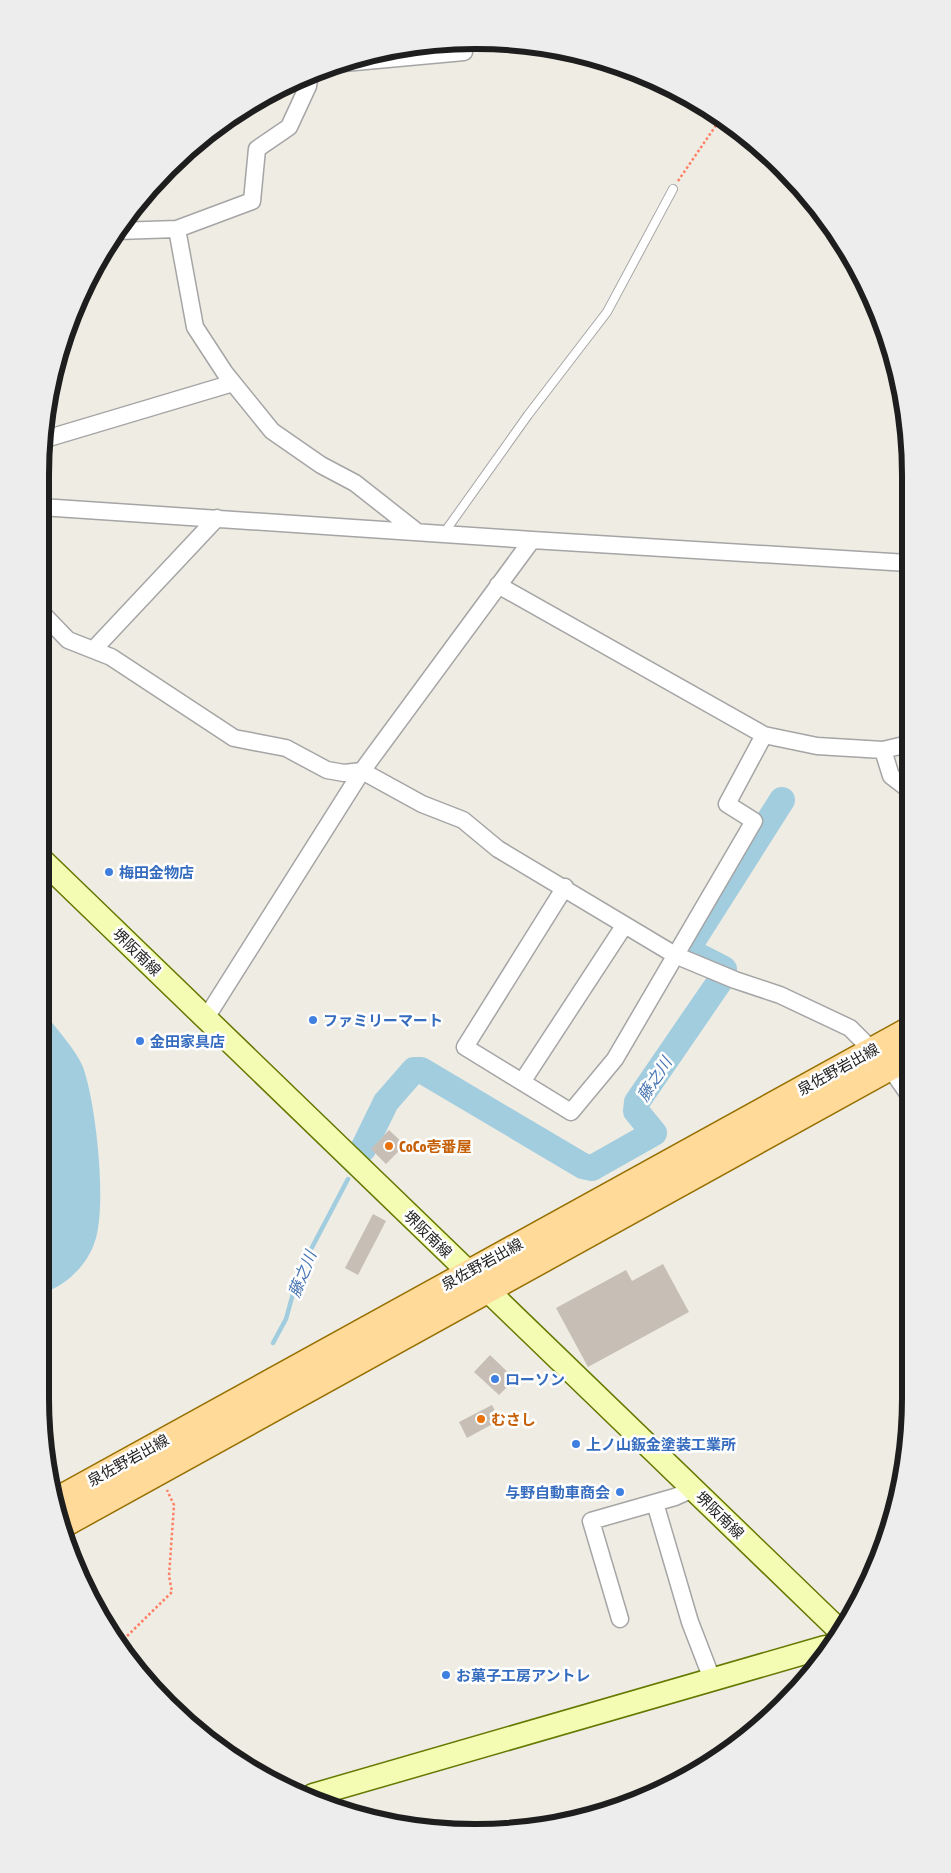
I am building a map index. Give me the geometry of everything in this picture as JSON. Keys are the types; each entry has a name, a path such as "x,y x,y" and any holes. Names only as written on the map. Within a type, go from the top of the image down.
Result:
{"main road":[{"name":"堺阪南線","path":"49,868 835,1626"},
{"name":"泉佐野岩出線","path":"61,1498 467,1272 902,1034"},
{"name":"泉佐野岩出線","path":"67,1523 489,1291 899,1062"},
{"path":"317,1794 820,1648"}],"street":[{"path":"380,60 464,52"},
{"path":"126,231 177,229 252,200 257,149 289,127 309,83"},
{"path":"177,229 195,327 233,383 272,431 321,465 355,483 416,531"},
{"path":"51,437 233,383"},
{"path":"49,508 902,563"},
{"path":"94,649 217,518"},
{"path":"206,1018 362,772 532,540"},
{"path":"498,585 764,735 817,746 883,750 902,745"},
{"path":"49,620 68,640 111,657 234,738 286,748 327,770 344,773 362,772 422,804 463,820 498,849 565,887 624,926 675,955 722,975 780,995 850,1028 872,1050 899,1062"},
{"path":"565,887 465,1047 571,1112 615,1060 754,821 727,804 764,735"},
{"path":"883,750 891,776 902,784"},
{"path":"522,1082 624,926"},
{"path":"620,1619 591,1521 655,1503 693,1489"},
{"path":"655,1503 690,1622 712,1679"}],"lane":[{"path":"444,533 528,415 607,312 672,189"}],"path":[{"path":"672,189 716,123"},
{"path":"124,1639 172,1592 169,1576 174,1505 158,1473"}],"water":[{"path":"49,1019 70,1045 83,1067 96,1130 100,1182 98,1228 94,1244 79,1269 57,1287 49,1291"}],"building":[{"path":"389,1130 405,1145 386,1164 371,1149"},
{"path":"373,1214 386,1221 358,1275 345,1268"},
{"path":"663,1264 689,1312 588,1367 556,1308 626,1270 632,1281"},
{"path":"490,1355 515,1379 499,1395 474,1372"},
{"path":"492,1405 500,1420 467,1438 459,1422"}],"waterway":[{"name":"藤之川","path":"363,1149 386,1102 414,1070 421,1070 583,1166 592,1168 654,1133 636,1111 637,1102 720,981 724,969 691,952 690,945 782,800"},
{"name":"藤之川","path":"273,1343 286,1319 299,1272 348,1179"}],"place":[{"name":"梅田金物店","path":"109,872"},
{"name":"ファミリーマート","path":"313,1020"},
{"name":"金田家具店","path":"140,1041"},
{"name":"CoCo壱番屋","path":"389,1146"},
{"name":"ローソン","path":"495,1379"},
{"name":"むさし","path":"481,1419"},
{"name":"上ノ山鈑金塗装工業所","path":"576,1444"},
{"name":"与野自動車商会","path":"620,1492"},
{"name":"お菓子工房アントレ","path":"446,1675"}]}
